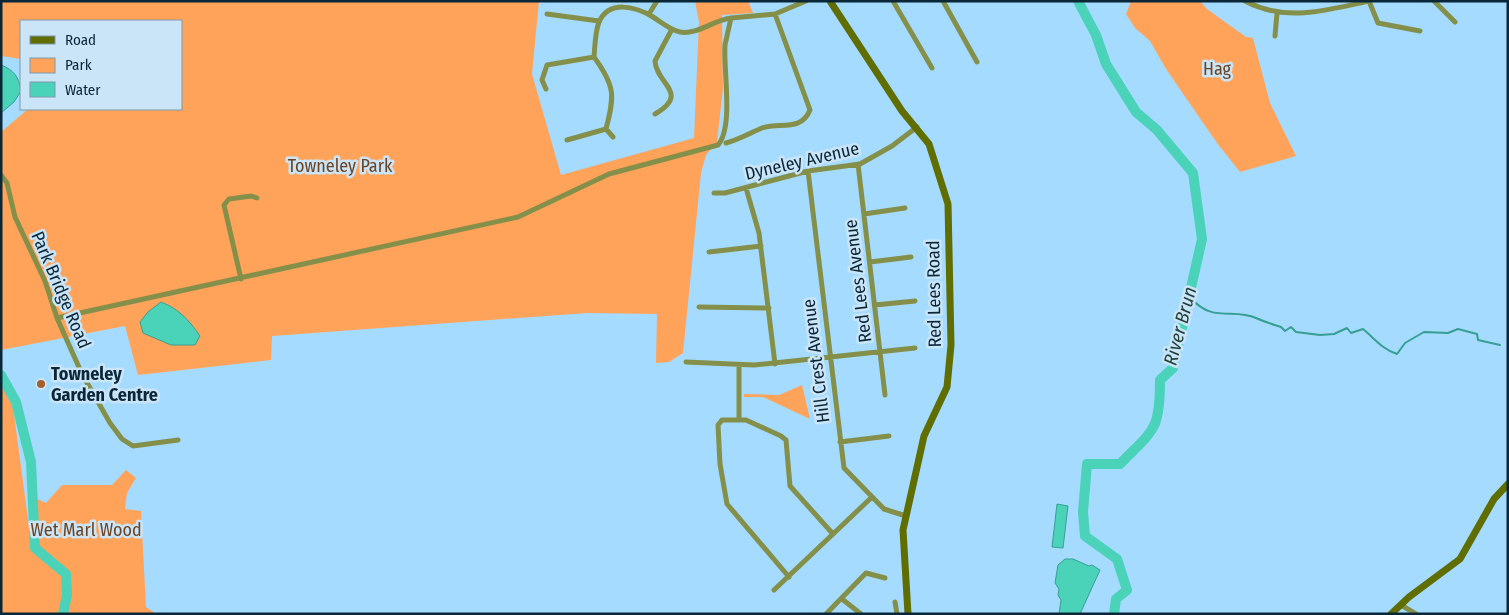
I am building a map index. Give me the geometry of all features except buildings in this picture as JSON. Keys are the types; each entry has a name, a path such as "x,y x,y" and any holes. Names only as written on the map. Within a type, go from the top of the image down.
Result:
{"street":[{"path":"649,14 657,1"},
{"path":"606,129 612,105 610,79 594,57 599,21 609,8 619,2 633,5 672,29 688,33 722,19 775,14 806,1"},
{"name":"Red Lees Road","path":"830,1 902,111 929,144 948,204 951,344 947,386 924,436 903,530 908,614"},
{"path":"894,1 932,68"},
{"path":"943,1 977,62"},
{"path":"1245,1 1277,13 1293,15 1339,4 1369,1 1378,23 1420,31"},
{"path":"1434,1 1454,22"},
{"path":"1275,36 1277,13"},
{"path":"547,14 599,21"},
{"path":"726,143 746,138 762,128 800,123 807,118 810,110 775,14"},
{"path":"57,318 518,217 609,174 718,145 721,141 726,112 725,46 731,18"},
{"path":"1413,30 1414,22"},
{"path":"655,114 665,108 671,98 670,88 655,67 655,61 672,29"},
{"path":"546,89 542,80 548,65 594,57"},
{"name":"Dyneley Avenue","path":"714,193 719,194 746,188 808,171 858,164 885,150 917,128"},
{"path":"606,129 613,136"},
{"path":"567,140 606,129"},
{"name":"Red Lees Avenue","path":"858,164 885,395"},
{"name":"Hill Crest Avenue","path":"808,171 829,358 844,468 884,509 906,516"},
{"name":"Park Bridge Road","path":"1,175 7,183 15,217 45,281 57,318 89,388 122,439 133,446 178,440"},
{"path":"746,188 760,233 775,364"},
{"path":"241,279 224,205 229,199 251,196 257,198"},
{"path":"864,214 905,208"},
{"path":"709,252 761,246"},
{"path":"870,262 911,257"},
{"path":"875,305 915,301"},
{"path":"699,307 769,308"},
{"path":"686,362 739,366 775,364 915,348"},
{"path":"739,366 739,420"},
{"path":"789,577 728,504 720,464 718,425 722,420 746,420 786,440 790,486 833,534"},
{"path":"840,442 889,436"},
{"path":"1391,614 1409,597 1460,559 1494,498 1508,484"},
{"path":"774,590 872,497"},
{"path":"826,614 866,573 885,578"},
{"path":"842,599 861,614"},
{"path":"895,602 897,614"},
{"path":"1401,605 1416,614"}],"green space":[{"name":"Towneley Park","path":"1,1 539,1 532,74 561,175 694,138 699,22 695,1 748,1 753,13 722,15 723,88 717,142 706,155 701,173 683,353 669,362 656,363 657,314 587,313 272,336 271,360 138,375 125,326 1,350 1,132 27,110 182,110 182,20 20,20 20,59 1,56"},
{"name":"Hag","path":"1131,1 1200,1 1207,9 1246,37 1253,38 1270,103 1296,156 1240,172 1217,143 1166,69 1150,41 1135,28 1126,14"},
{"path":"1,382 13,407 32,549 62,574 65,595 60,614 1,614"},
{"path":"802,385 810,419 763,397 744,397 744,394 779,395"},
{"name":"Wet Marl Wood","path":"126,470 136,478 127,493 125,509 141,511 146,607 156,614 66,614 71,595 68,572 37,546 33,497 46,503 62,485 112,485"}],"water":[{"path":"1,65 15,75 19,82 20,93 14,102 1,113"},
{"path":"161,302 178,312 192,325 200,336 195,345 171,345 143,333 140,322 148,312"},
{"path":"1057,504 1068,506 1063,548 1052,547"},
{"path":"1065,559 1073,559 1089,566 1092,565 1100,570 1080,614 1059,614 1061,600 1058,595 1059,589 1055,583 1058,565"}],"waterway":[{"name":"River Brun","path":"1078,1 1096,35 1106,64 1136,112 1157,130 1193,173 1202,239 1173,368 1160,380 1159,410 1153,428 1120,464 1087,464 1083,512 1085,536 1117,559 1127,590 1116,599 1114,614"},
{"path":"1191,298 1199,306 1215,313 1247,315 1281,327 1285,331 1291,327 1296,332 1320,335 1334,334 1347,328 1351,333 1363,329 1383,347 1397,354 1405,343 1424,332 1448,333 1458,329 1477,334 1478,340 1500,345"},
{"path":"1,375 16,402 31,462 35,548 66,574 67,595 63,614"}],"place":[{"name":"Towneley Garden Centre","path":"41,384"}]}
